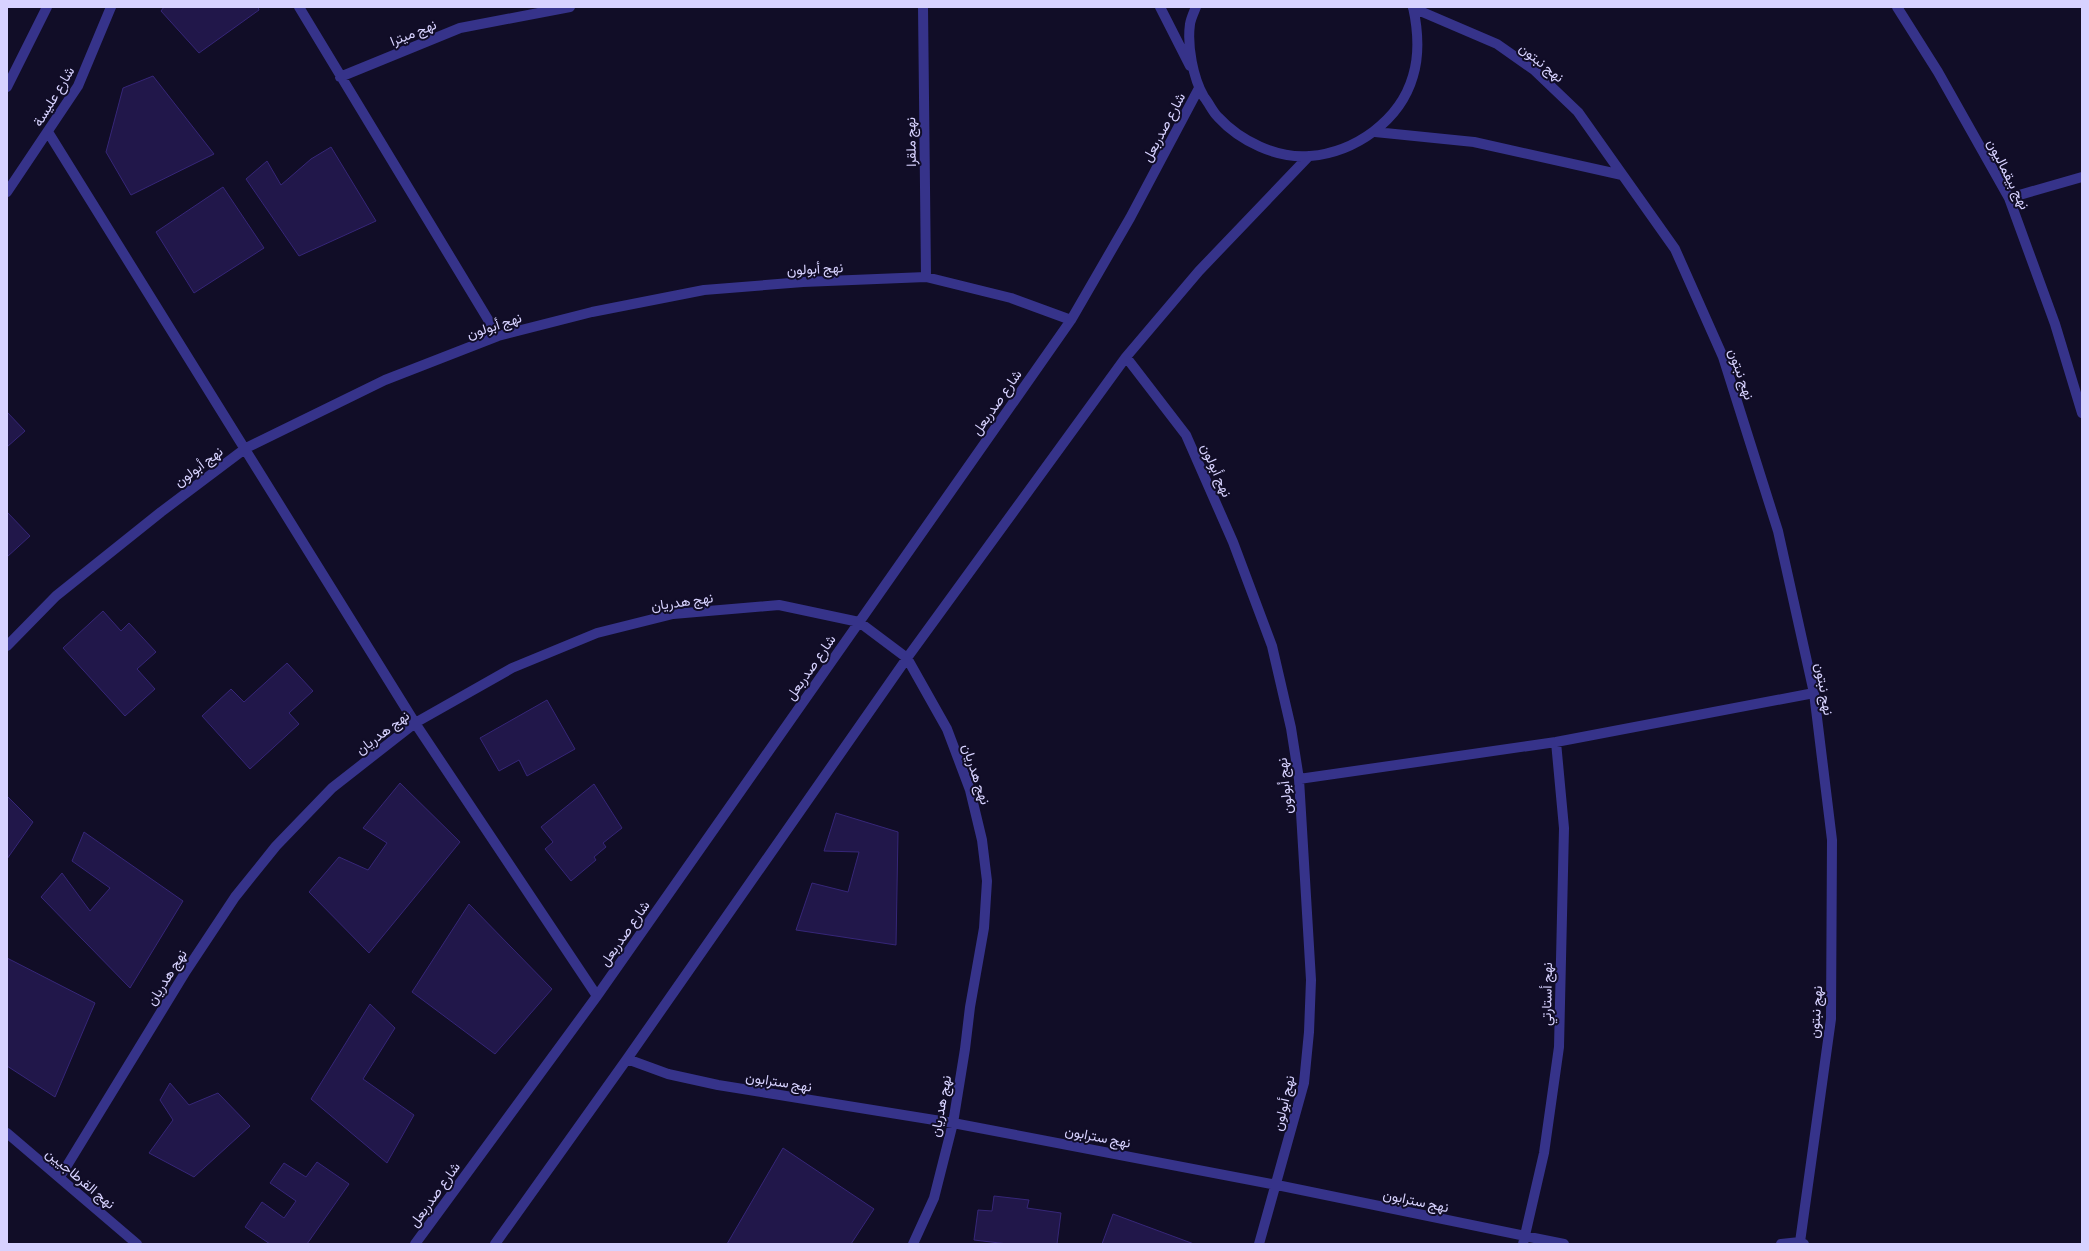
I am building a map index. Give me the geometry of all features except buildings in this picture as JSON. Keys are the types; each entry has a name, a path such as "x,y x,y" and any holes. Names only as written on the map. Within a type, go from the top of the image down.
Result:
{"street":[{"path":"7,87 47,7"},
{"name":"شارع عليسة","path":"7,192 78,86 111,7"},
{"path":"299,7 498,336"},
{"name":"نهج ميترا","path":"340,77 460,28 570,7"},
{"name":"نهج ملقرا","path":"922,7 926,277"},
{"path":"1160,7 1192,70 1199,88 1217,117 1243,139 1275,153 1309,156 1344,149 1375,132 1398,107 1413,76 1419,42 1413,8"},
{"path":"1192,70 1190,24 1196,7"},
{"name":"نهج بيقماليون","path":"1897,7 1938,72 2009,198 2055,324 2082,413"},
{"name":"نهج نبتون","path":"1413,8 1497,44 1534,70 1578,112 1675,249 1722,357 1778,531 1814,693 1832,840 1831,1019 1802,1243"},
{"name":"شارع صدربعل","path":"415,1244 597,996 1071,320 1130,218 1199,88"},
{"path":"48,132 246,448 415,723 597,996"},
{"path":"1375,132 1474,142 1622,175"},
{"path":"495,1244 627,1060 907,658 1126,357 1199,271 1309,156"},
{"path":"2009,198 2082,178"},
{"name":"نهج أبولون","path":"7,646 56,596 161,512 246,448 385,380 498,336 592,312 704,290 803,282 926,277 1011,298 1071,320"},
{"name":"نهج أبولون","path":"1126,357 1186,435 1233,542 1272,646 1291,728 1299,779 1311,980 1309,1032 1304,1083 1277,1185 1259,1244"},
{"name":"نهج هدريان","path":"60,1177 186,971 235,896 276,846 332,788 415,723 512,668 597,633 673,614 779,605 859,622 907,658 947,729 970,790 982,840 987,881 984,928 953,1123 934,1198 913,1244"},
{"path":"1299,779 1556,742 1814,693"},
{"name":"نهج أستارتي","path":"1524,1240 1544,1153 1559,1047 1564,828 1556,742"},
{"name":"نهج سترابون","path":"627,1060 668,1074 718,1085 953,1123 1277,1185 1524,1240 1564,1244"},
{"name":"نهج القرطاجيين","path":"7,1133 137,1244"},
{"path":"1781,1244 1802,1243"}]}
